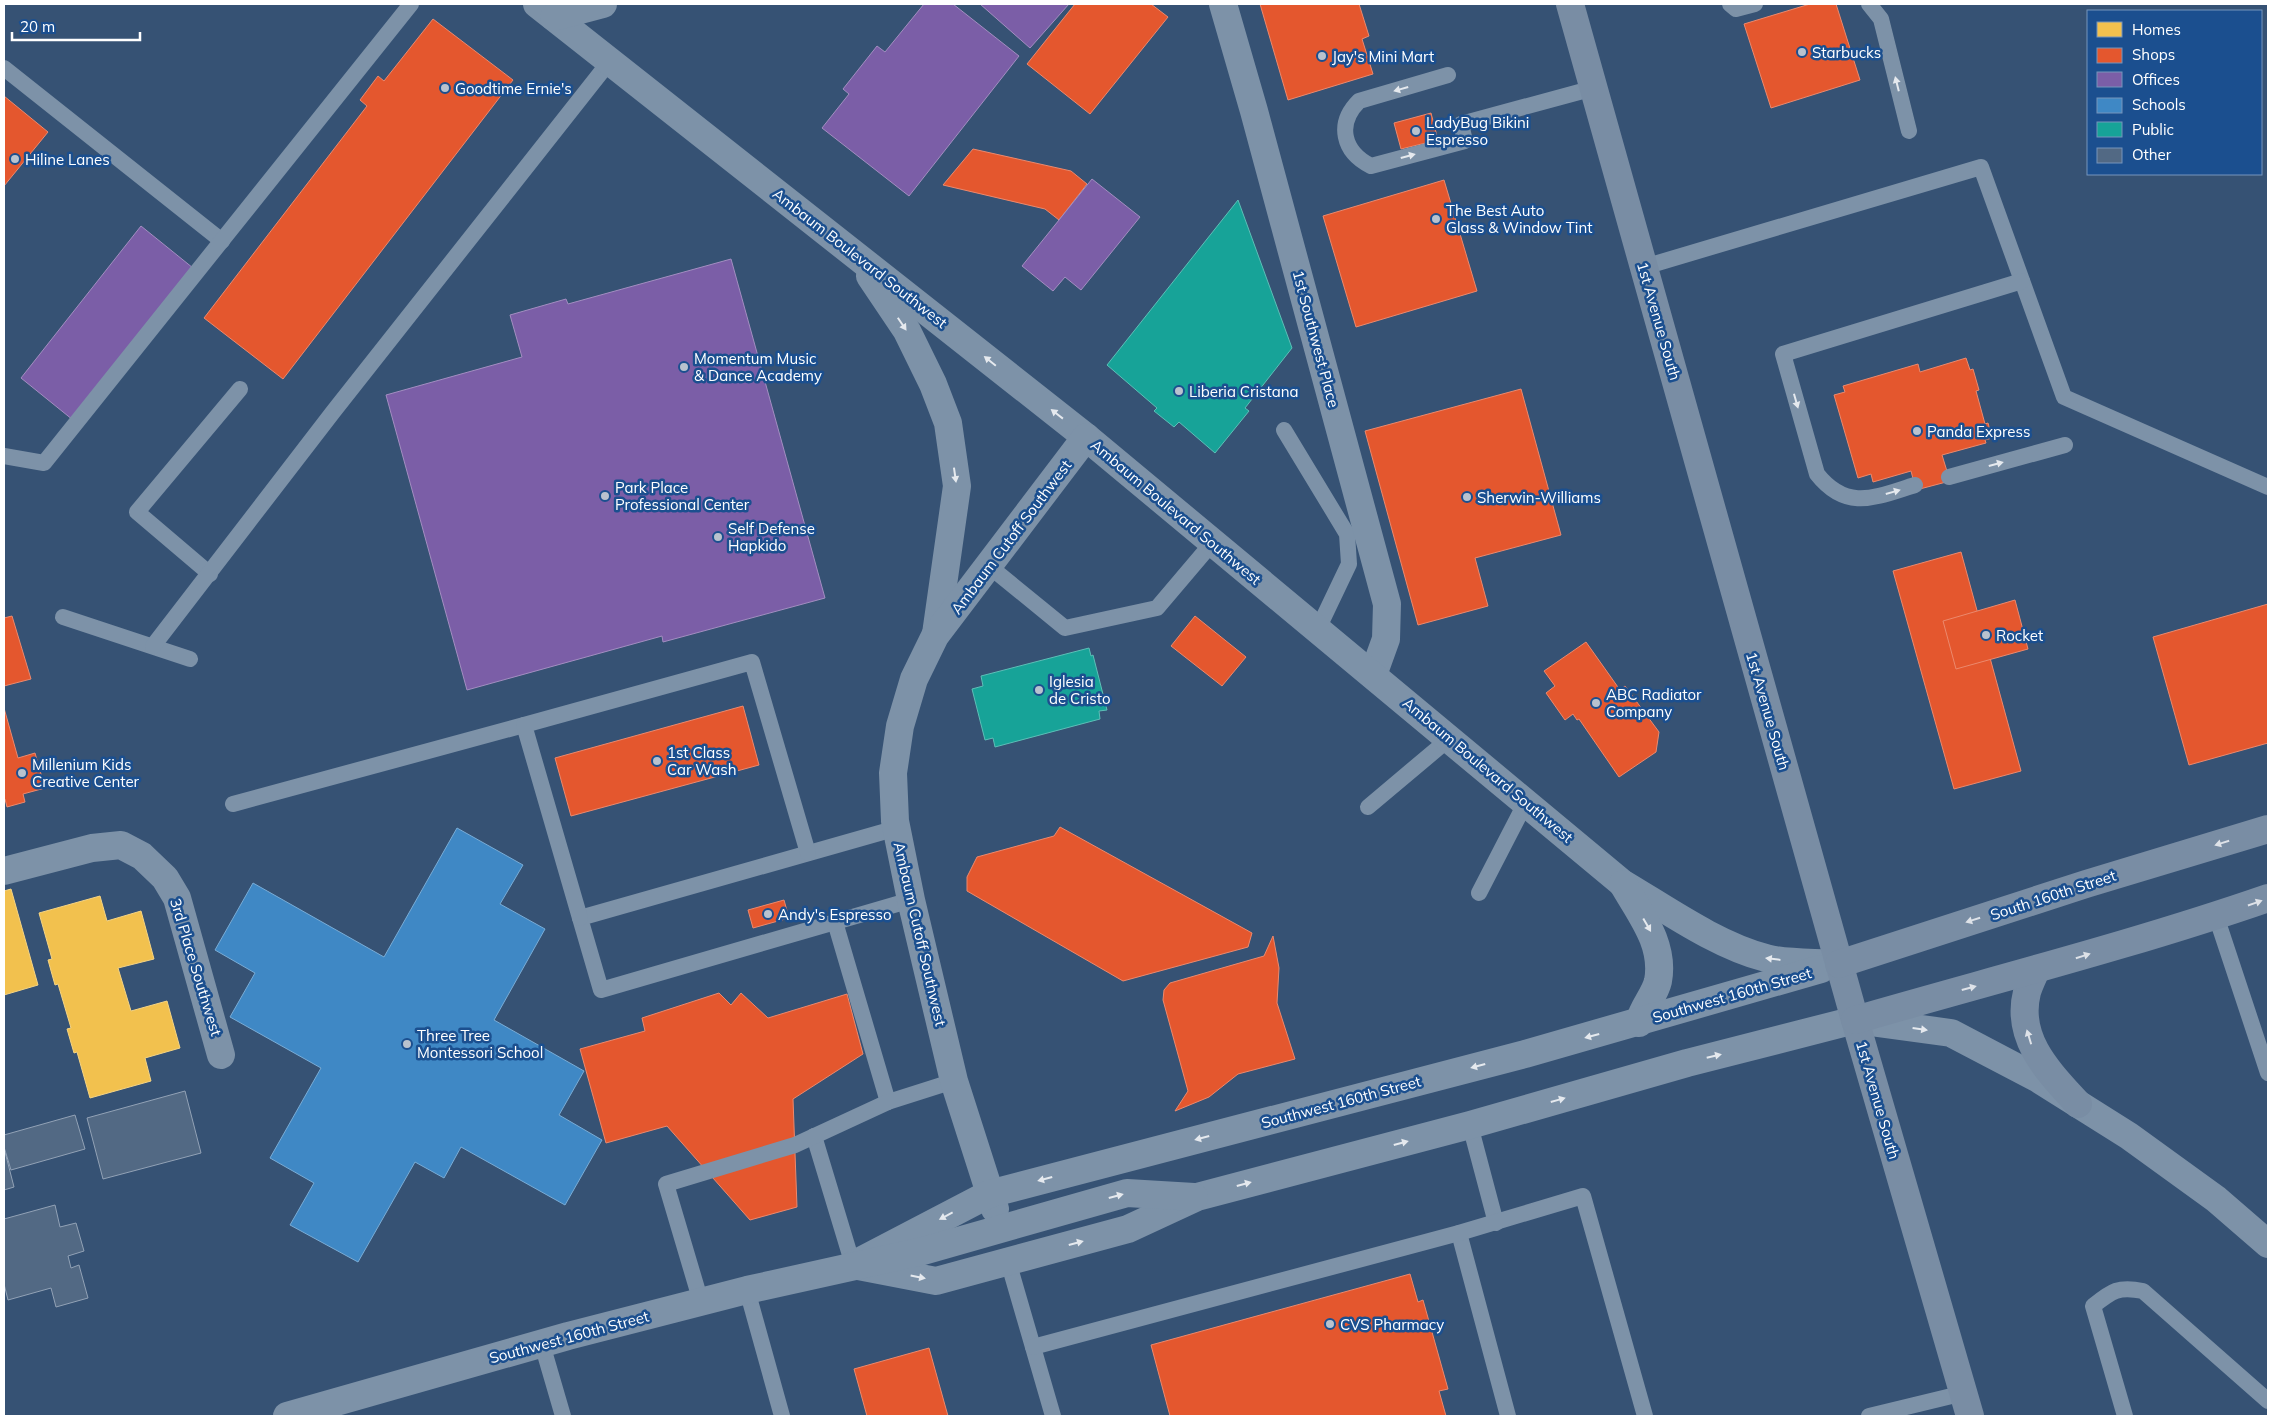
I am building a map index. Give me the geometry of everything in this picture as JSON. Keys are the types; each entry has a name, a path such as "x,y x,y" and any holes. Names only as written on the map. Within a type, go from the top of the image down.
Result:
{"main road":[{"name":"1st Avenue South","path":"1570,4 1839,964 1967,1405"},
{"name":"South 160th Street","path":"1839,964 2095,881 2268,829"},
{"path":"1855,1020 2036,970 2216,916 2268,898"},
{"path":"2036,970 2027,992 2024,1017 2029,1041 2044,1067 2078,1104"}],"street":[{"path":"546,10 600,4"},
{"name":"1st Southwest Place","path":"1223,4 1254,111 1387,604 1386,639 1373,675"},
{"name":"Ambaum Boulevard Southwest","path":"546,10 1086,437 1318,628 1622,883 1693,925 1735,946 1767,959 1839,964"},
{"name":"Ambaum Cutoff Southwest","path":"855,254 908,331 933,384 948,423 957,486 935,636"},
{"name":"Ambaum Cutoff Southwest","path":"1002,1230 954,1081 911,900 897,828 894,773 900,726 914,679 935,636 1086,437"},
{"name":"3rd Place Southwest","path":"4,871 92,848 121,845 142,856 165,878 177,898 222,1055"},
{"path":"1622,883 1650,930 1659,955 1658,982 1641,1013 1639,1023"},
{"name":"Southwest 160th Street","path":"853,1265 989,1194 1639,1023 1839,964"},
{"path":"1855,1020 1951,1033 2037,1078 2130,1136 2216,1199 2268,1244"},
{"name":"Southwest 160th Street","path":"853,1265 936,1280 1128,1229 1197,1197 1470,1125 1687,1063 1855,1020"},
{"name":"Southwest 160th Street","path":"287,1416 542,1344 747,1290 923,1251 1127,1193 1197,1197"}],"lane":[{"path":"4,456 44,463 411,4"},
{"path":"1730,4 1736,8 1756,4"},
{"path":"1869,4 1881,20 1909,131"},
{"path":"152,646 210,574 333,412 610,61"},
{"path":"4,68 222,241"},
{"path":"1448,75 1359,101 1351,109 1346,120 1345,132 1347,143 1357,157 1371,166 1465,141 1461,124 1594,88"},
{"path":"1644,267 1981,167 2064,397 2268,487"},
{"path":"1915,486 1869,499 1853,499 1839,495 1826,486 1817,474 1783,354 2022,281"},
{"path":"210,574 136,512 240,389"},
{"path":"1284,430 1347,534 1348,564 1318,628"},
{"path":"1948,477 2065,445"},
{"path":"988,566 1065,628 1157,608 1213,542"},
{"path":"63,617 190,659"},
{"path":"233,804 752,662 808,853"},
{"path":"524,725 601,990 911,900"},
{"path":"1368,807 1450,738"},
{"path":"1479,893 1526,802"},
{"path":"580,918 897,828"},
{"path":"2216,916 2268,1073"},
{"path":"834,922 888,1102"},
{"path":"701,1302 666,1184 795,1145 888,1102 954,1081"},
{"path":"1470,1125 1496,1222"},
{"path":"814,1136 853,1265"},
{"path":"1033,1347 1459,1233 1583,1196 1645,1416"},
{"path":"1459,1233 1508,1416"},
{"path":"1008,1261 1053,1416"},
{"path":"2125,1416 2093,1306 2112,1290 2127,1288 2143,1291 2268,1401"},
{"path":"747,1290 782,1416"},
{"path":"542,1344 563,1416"},
{"path":"1868,1416 1967,1405"}],"building: Homes":[{"path":"11,889 38,985 4,995 4,891"},
{"path":"100,896 107,921 141,911 154,959 118,968 131,1011 167,1001 180,1048 145,1058 151,1081 90,1098 77,1052 74,1053 67,1029 71,1028 58,984 55,985 48,960 52,959 39,913"}],"building: Shops":[{"path":"1075,4 1151,4 1168,17 1090,114 1027,64"},
{"name":"Jay's Mini Mart","path":"1260,4 1359,4 1369,36 1362,39 1373,74 1288,100"},
{"name":"Starbucks","path":"1810,4 1836,4 1860,80 1771,108 1744,24"},
{"path":"433,19 513,80 283,379 204,318 367,106 360,100 378,76 384,81"},
{"name":"Hiline Lanes","path":"4,96 48,132 4,186"},
{"name":"LadyBug Bikini Espresso","path":"1431,113 1438,140 1401,149 1394,123"},
{"path":"973,149 1071,171 1087,184 1059,220 1045,209 943,185"},
{"path":"1444,180 1477,291 1356,327 1323,216"},
{"name":"Panda Express","path":"1966,358 1970,370 1973,369 1979,390 1976,391 1985,424 1988,423 1992,438 1985,440 1986,443 1942,455 1950,481 1916,490 1911,471 1873,482 1871,474 1858,478 1834,395 1845,392 1843,386 1918,364 1920,372"},
{"name":"Sherwin-Williams","path":"1521,389 1561,535 1475,558 1488,606 1418,625 1365,431"},
{"path":"1961,552 2021,771 1954,789 1893,571"},
{"name":"Rocket","path":"2015,600 2028,649 1956,669 1943,621"},
{"path":"2268,604 2268,743 2189,765 2153,637"},
{"path":"12,616 31,679 4,686 4,618"},
{"path":"1195,616 1246,657 1222,686 1171,646"},
{"name":"ABC Radiator Company","path":"1586,642 1620,690 1625,686 1659,732 1656,752 1619,777 1579,719 1577,720 1573,714 1565,720 1546,693 1555,686 1544,671"},
{"name":"1st Class Car Wash","path":"743,706 759,765 571,816 555,758"},
{"name":"Millenium Kids Creative Center","path":"4,708 18,758 35,753 45,788 23,794 25,802 7,807 4,800"},
{"path":"1060,827 1252,933 1248,947 1123,981 967,891 967,877 977,857 1054,836"},
{"name":"Andy's Espresso","path":"784,900 789,918 753,928 748,910"},
{"path":"1273,936 1279,968 1277,1003 1295,1059 1238,1074 1209,1097 1175,1111 1188,1091 1163,1000 1164,990 1170,983 1264,956"},
{"path":"719,993 731,1005 741,993 768,1018 847,994 863,1054 793,1099 797,1207 750,1220 667,1126 606,1143 580,1049 645,1031 642,1018"},
{"name":"CVS Pharmacy","path":"1410,1274 1418,1302 1423,1300 1448,1389 1439,1391 1446,1416 1170,1416 1151,1345"},
{"path":"929,1348 948,1416 867,1416 854,1369"}],"building: Offices":[{"path":"924,4 953,4 1019,56 909,196 822,128 849,94 843,89 877,46 885,52"},
{"path":"980,4 1069,4 1030,48"},
{"path":"1092,179 1140,217 1081,290 1065,277 1053,291 1022,266"},
{"path":"141,226 193,268 73,420 21,378"},
{"name":"Park Place Professional Center","path":"731,259 825,598 663,642 662,636 467,690 386,395 522,357 510,315 566,299 568,304"}],"building: Schools":[{"name":"Three Tree Montessori School","path":"457,828 523,865 500,904 545,929 494,1020 584,1071 559,1115 602,1140 565,1205 461,1147 444,1178 415,1162 358,1262 290,1225 314,1183 270,1158 321,1068 230,1017 255,973 215,950 253,883 384,957"}],"building: Public":[{"path":"1238,200 1292,348 1245,408 1249,411 1215,453 1179,422 1174,427 1154,411 1157,408 1107,365"},
{"path":"1089,648 1091,656 1093,655 1107,710 1099,711 1100,719 995,747 993,738 985,740 972,689 983,686 981,676"}],"building: Other":[{"path":"185,1091 201,1153 103,1179 87,1118"},
{"path":"75,1115 85,1149 11,1170 4,1147 4,1135"},
{"path":"4,1148 14,1187 4,1190"},
{"path":"55,1205 60,1227 76,1223 84,1251 68,1256 71,1268 79,1265 88,1298 56,1307 51,1288 8,1300 4,1284 4,1219"}],"place":[{"name":"Starbucks","path":"1802,52"},
{"name":"Jay's Mini Mart","path":"1322,56"},
{"name":"Goodtime Ernie's","path":"445,88"},
{"name":"LadyBug Bikini Espresso","path":"1416,131"},
{"name":"Hiline Lanes","path":"15,159"},
{"name":"The Best Auto Glass & Window Tint","path":"1436,219"},
{"name":"Momentum Music & Dance Academy","path":"684,367"},
{"name":"Liberia Cristana","path":"1179,391"},
{"name":"Panda Express","path":"1917,431"},
{"name":"Park Place Professional Center","path":"605,496"},
{"name":"Sherwin-Williams","path":"1467,497"},
{"name":"Self Defense Hapkido","path":"718,537"},
{"name":"Rocket","path":"1986,635"},
{"name":"Iglesia de Cristo","path":"1039,690"},
{"name":"ABC Radiator Company","path":"1596,703"},
{"name":"1st Class Car Wash","path":"657,761"},
{"name":"Millenium Kids Creative Center","path":"22,773"},
{"name":"Andy's Espresso","path":"768,914"},
{"name":"Three Tree Montessori School","path":"407,1044"},
{"name":"CVS Pharmacy","path":"1330,1324"}]}
